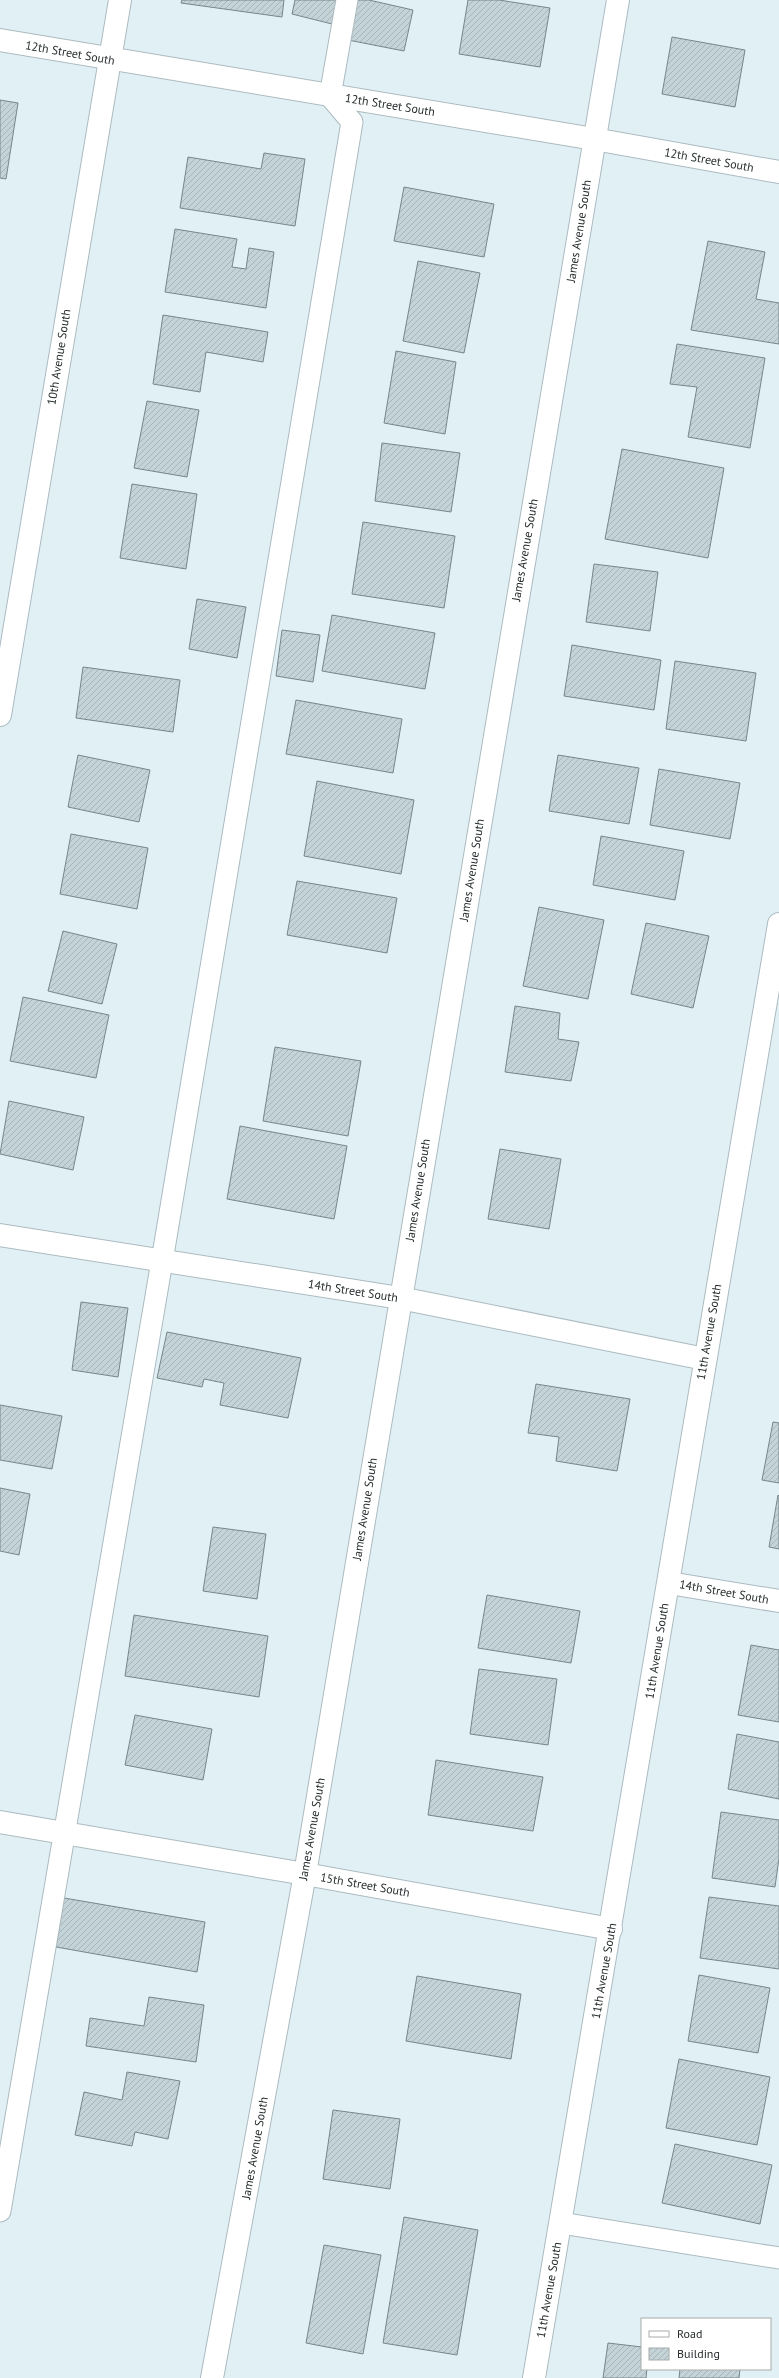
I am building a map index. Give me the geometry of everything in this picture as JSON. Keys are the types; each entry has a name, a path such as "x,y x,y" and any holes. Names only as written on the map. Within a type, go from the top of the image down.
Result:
{"street":[{"name":"10th Avenue South","path":"0,715 120,0"},
{"name":"James Avenue South","path":"212,2378 305,1874 618,0"},
{"name":"12th Street South","path":"0,40 109,60 594,139 779,172"},
{"name":"11th Avenue South","path":"534,2378 611,1929 705,1359 779,924"},
{"name":"14th Street South","path":"0,1235 400,1298 705,1359"},
{"name":"14th Street South","path":"668,1582 779,1602"},
{"name":"15th Street South","path":"0,1822 305,1874 611,1929"}],"lane":[{"path":"0,2211 5,2144 64,1832 162,1261 352,122 330,96 347,0"},
{"path":"561,2223 779,2258"}],"building":[{"path":"182,0 284,0 282,17 181,3"},
{"path":"295,0 342,0 336,25 292,14"},
{"path":"357,0 369,0 413,10 404,51 348,40"},
{"path":"468,0 499,0 550,8 540,67 459,54"},
{"path":"672,37 745,50 735,107 662,94"},
{"path":"0,100 18,103 6,179 0,178"},
{"path":"264,153 305,159 295,226 180,208 188,157 261,169"},
{"path":"404,187 494,204 484,257 394,241"},
{"path":"175,229 237,239 232,267 246,269 249,248 274,252 266,308 165,292"},
{"path":"708,241 765,252 756,299 779,303 779,344 691,330"},
{"path":"418,261 480,273 464,353 403,341"},
{"path":"163,315 268,332 263,362 206,352 200,392 153,384"},
{"path":"677,344 765,358 750,448 688,437 697,387 670,384"},
{"path":"396,351 456,362 445,434 384,423"},
{"path":"147,401 199,410 187,477 134,468"},
{"path":"382,443 460,453 451,512 375,501"},
{"path":"622,449 724,468 708,558 605,539"},
{"path":"132,484 197,494 186,569 120,558"},
{"path":"363,522 455,536 444,608 352,594"},
{"path":"594,564 658,572 650,631 586,622"},
{"path":"197,599 246,607 237,658 189,649"},
{"path":"332,615 435,633 425,689 322,671"},
{"path":"282,630 320,635 313,682 276,676"},
{"path":"572,645 661,660 654,710 564,696"},
{"path":"675,661 756,673 746,741 666,729"},
{"path":"83,667 180,680 173,732 76,718"},
{"path":"296,700 402,719 393,773 286,754"},
{"path":"78,755 150,770 139,822 68,807"},
{"path":"558,755 639,768 629,824 549,811"},
{"path":"659,769 740,783 730,839 650,825"},
{"path":"317,781 414,800 401,874 304,856"},
{"path":"71,834 148,848 137,909 60,894"},
{"path":"601,836 684,851 675,900 593,885"},
{"path":"297,881 397,898 387,953 287,935"},
{"path":"539,907 604,920 588,999 523,986"},
{"path":"646,923 709,936 693,1008 631,994"},
{"path":"63,931 117,944 102,1004 48,991"},
{"path":"23,997 109,1015 96,1078 10,1061"},
{"path":"515,1006 560,1013 558,1039 579,1042 571,1081 505,1072"},
{"path":"275,1047 361,1061 348,1136 263,1121"},
{"path":"9,1101 84,1117 73,1170 0,1154"},
{"path":"240,1126 347,1146 334,1219 227,1199"},
{"path":"500,1149 561,1159 549,1229 488,1219"},
{"path":"81,1302 128,1308 118,1377 72,1370"},
{"path":"167,1332 301,1358 288,1418 220,1405 224,1383 204,1379 202,1387 157,1378"},
{"path":"536,1384 630,1399 617,1471 556,1461 559,1437 528,1433"},
{"path":"0,1405 62,1416 52,1469 0,1460"},
{"path":"773,1422 779,1423 779,1483 762,1480"},
{"path":"0,1488 30,1494 19,1555 0,1551"},
{"path":"778,1495 779,1496 779,1549 769,1547"},
{"path":"213,1527 266,1534 257,1599 203,1591"},
{"path":"487,1595 580,1611 571,1663 478,1648"},
{"path":"134,1615 268,1636 259,1697 125,1676"},
{"path":"751,1645 779,1650 779,1722 738,1715"},
{"path":"479,1669 557,1679 548,1745 470,1734"},
{"path":"135,1715 212,1729 203,1780 125,1765"},
{"path":"737,1734 779,1742 779,1799 728,1789"},
{"path":"436,1760 543,1777 533,1831 428,1815"},
{"path":"721,1812 779,1820 779,1858 775,1887 712,1878"},
{"path":"709,1897 779,1906 779,1969 700,1958"},
{"path":"64,1898 205,1922 197,1972 56,1947"},
{"path":"699,1975 770,1988 758,2053 688,2041"},
{"path":"417,1976 521,1994 511,2059 406,2041"},
{"path":"149,1997 204,2005 196,2062 86,2046 90,2018 144,2026"},
{"path":"679,2059 770,2077 757,2145 666,2128"},
{"path":"127,2072 180,2081 168,2139 135,2132 132,2146 75,2135 84,2092 122,2100"},
{"path":"333,2110 400,2119 390,2189 323,2179"},
{"path":"675,2144 772,2165 760,2224 662,2203"},
{"path":"404,2217 478,2230 457,2355 383,2343"},
{"path":"324,2245 381,2255 363,2354 306,2343"},
{"path":"608,2343 641,2347 641,2370 647,2370 646,2378 603,2378"},
{"path":"680,2370 740,2370 739,2378 679,2378"}]}
